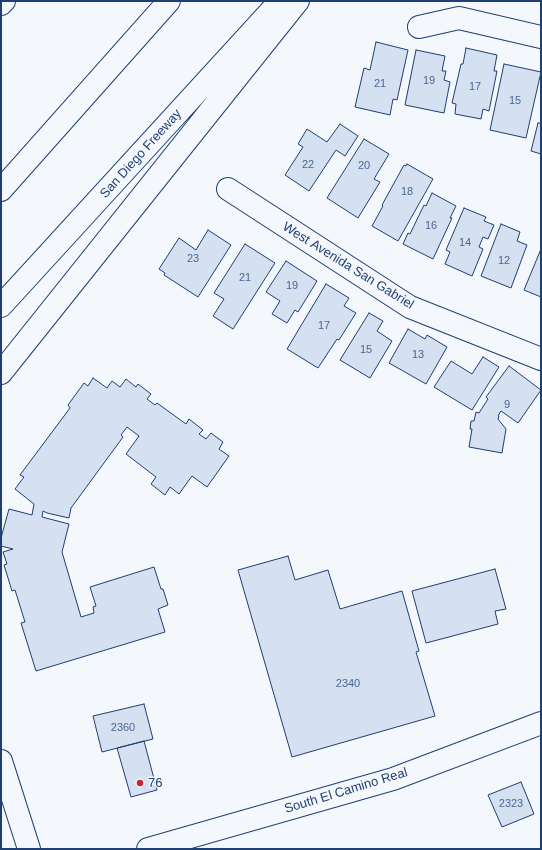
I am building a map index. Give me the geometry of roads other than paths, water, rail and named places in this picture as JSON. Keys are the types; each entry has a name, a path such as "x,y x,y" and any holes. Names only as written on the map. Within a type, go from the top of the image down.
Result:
{"main road":[{"path":"1,4 4,1"},
{"path":"1,190 169,1"},
{"name":"San Diego Freeway","path":"1,306 280,1"},
{"path":"1,373 298,1"},
{"path":"419,27 459,18 541,37"},
{"name":"West Avenida San Gabriel","path":"228,189 410,307 541,359"},
{"name":"South El Camino Real","path":"148,849 393,779 541,723"},
{"path":"1,761 29,849"}],"place":[{"name":"76","path":"140,783"}]}
